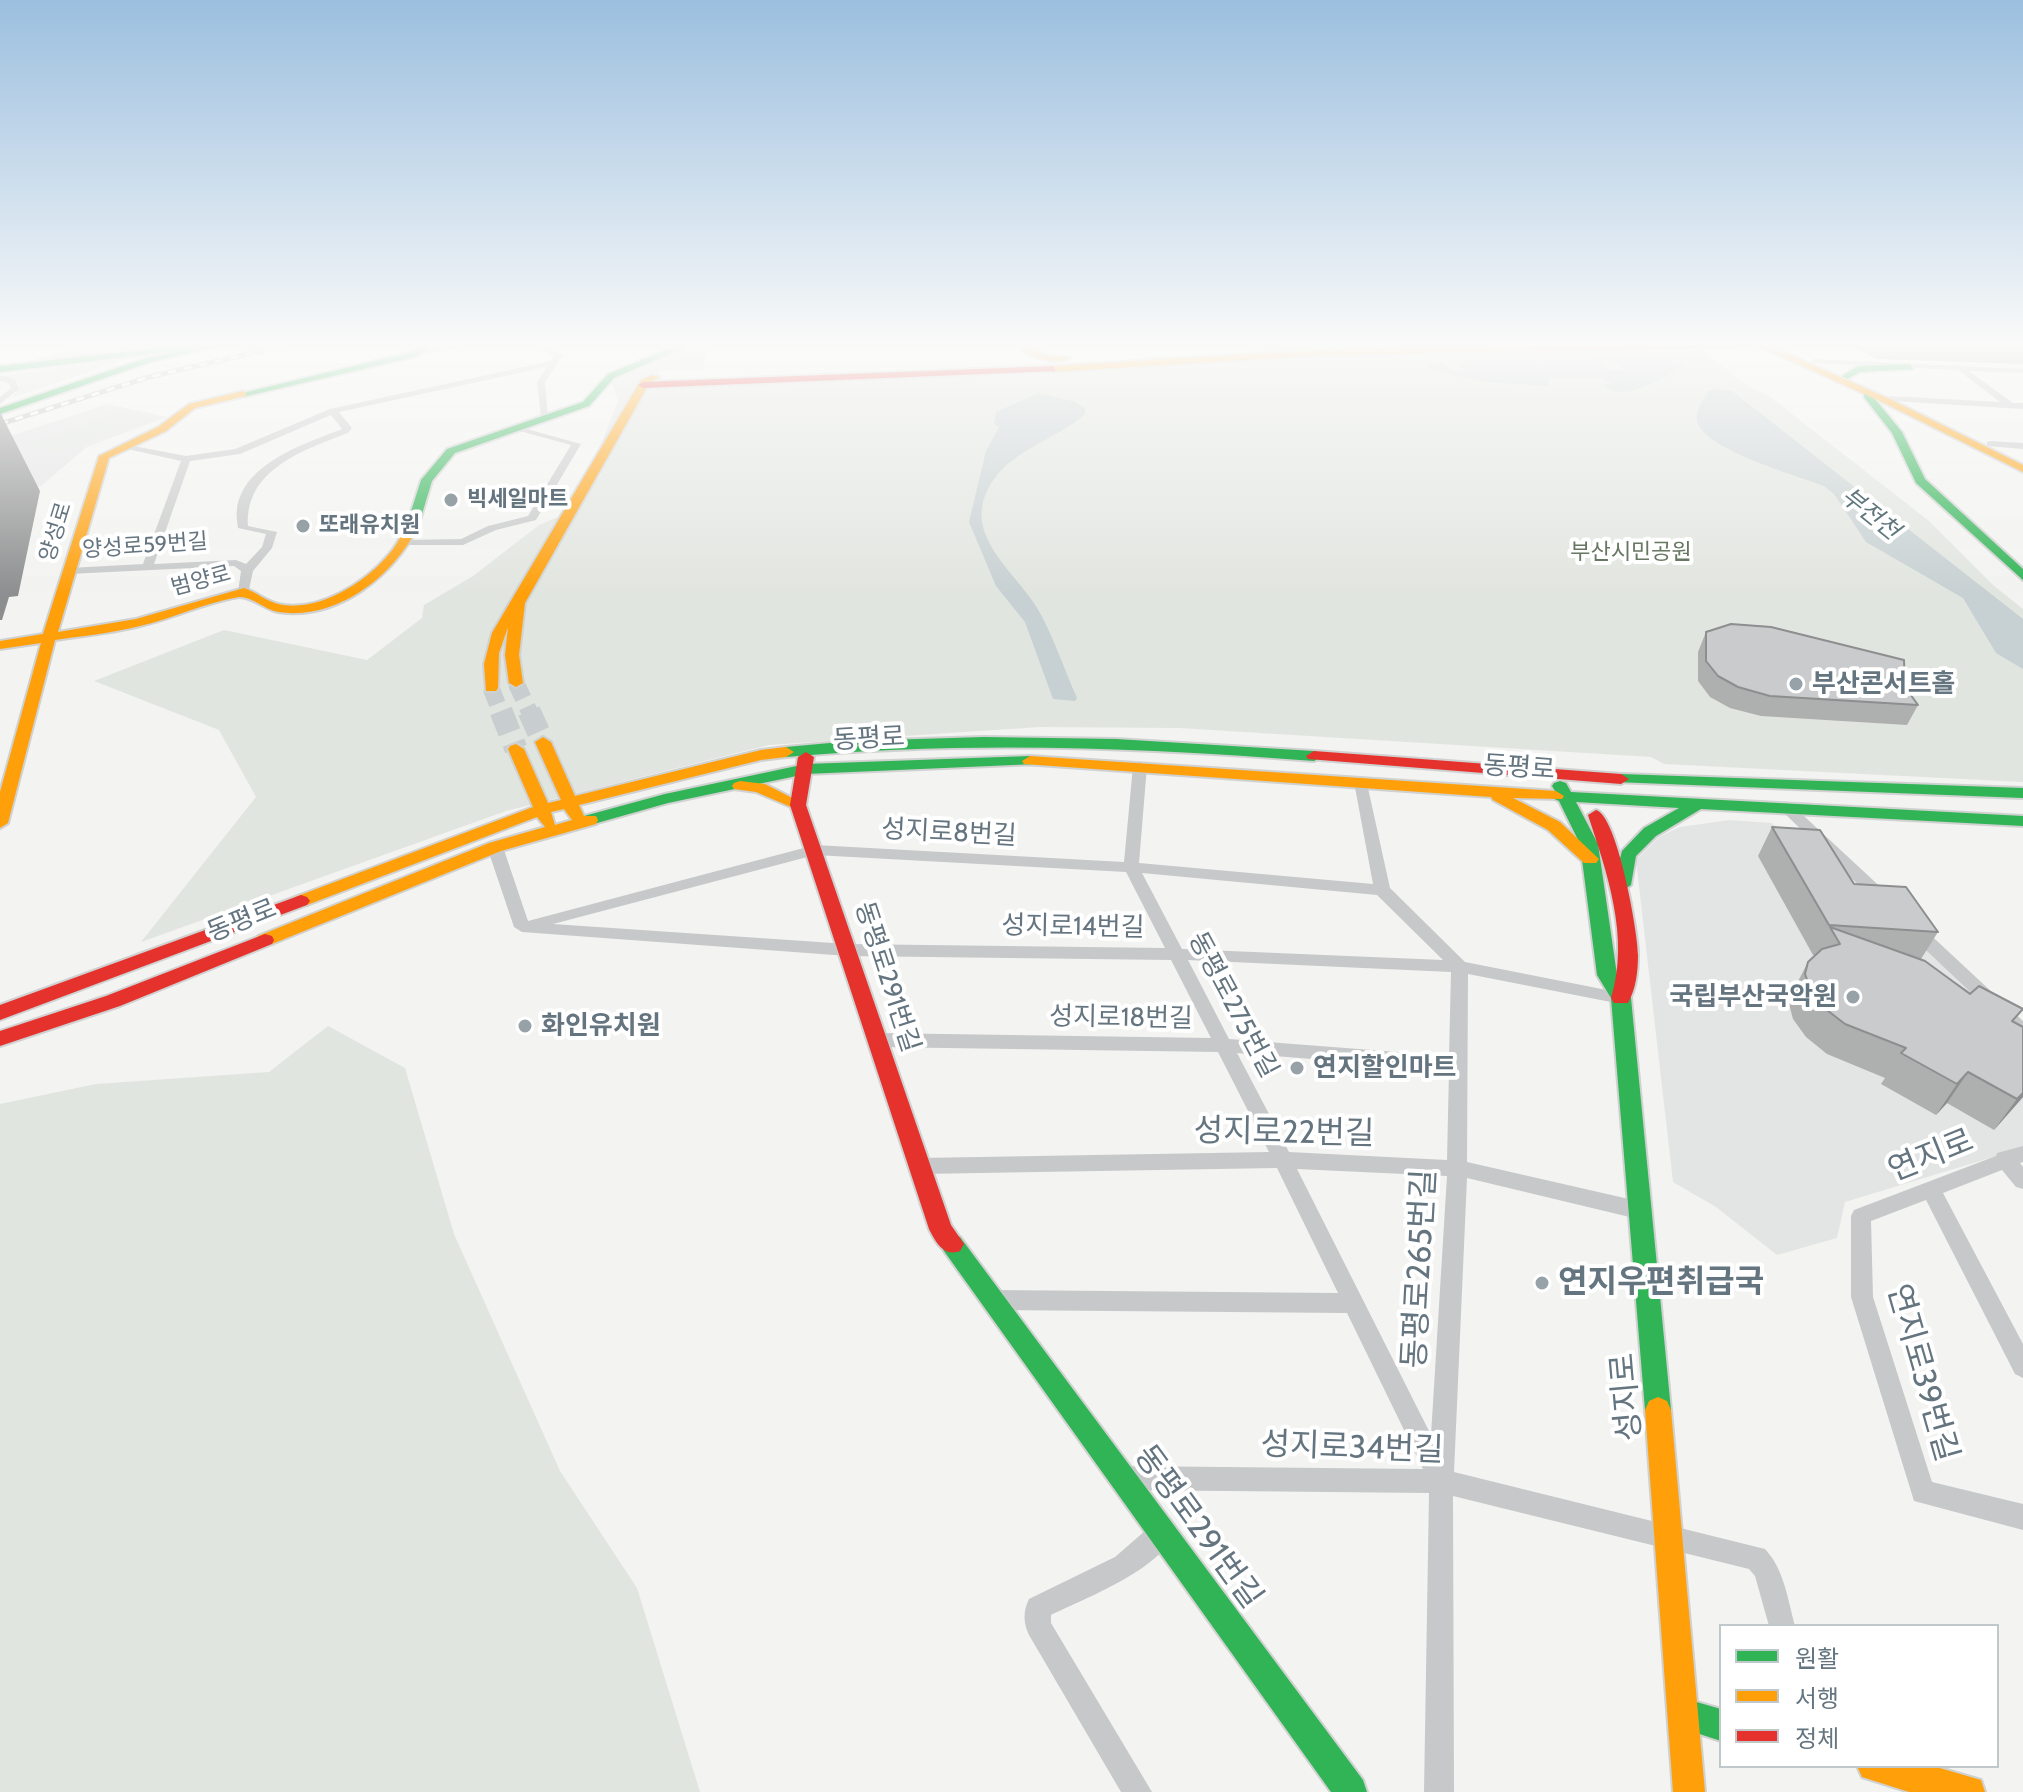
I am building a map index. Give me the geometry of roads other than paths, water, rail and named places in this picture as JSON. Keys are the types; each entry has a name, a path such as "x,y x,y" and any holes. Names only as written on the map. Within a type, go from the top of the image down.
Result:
{"main road":[{"name":"양성로","path":"0,823 49,638 104,456 164,428"},
{"name":"범양로","path":"0,645 137,623 244,592 276,608 293,609 319,604 363,586 379,574 403,543 415,521 427,480 451,451 519,428"},
{"path":"491,688 487,660 498,626 518,603 619,428"},
{"path":"1898,428 1920,481 2023,576"},
{"path":"1935,428 2023,469"},
{"path":"1953,428 2023,459"},
{"path":"516,683 512,655 518,603"},
{"name":"동평로","path":"0,1039 113,1001 495,847 806,760 994,741 1107,741 1577,777 1750,785"},
{"path":"543,742 579,822"},
{"path":"516,749 551,829"},
{"name":"동평로","path":"0,1013 127,968 543,809 761,755 806,760 1044,760 1494,793 1786,807"},
{"path":"718,786 759,787 798,805 806,760"},
{"name":"성지로","path":"1554,775 1581,823 1592,860 1607,975 1621,998 1686,1715 1689,1792"},
{"name":"성지로","path":"1577,777 1589,799 1621,887 1629,981 1621,998"},
{"path":"1750,785 2023,793"},
{"path":"1750,785 2023,802"},
{"path":"1494,793 1554,826 1574,840 1592,860"},
{"name":"성지로","path":"1621,887 1628,855 1650,832 1699,803"},
{"path":"1786,807 1897,804 2023,812"},
{"name":"동평로291번길","path":"798,805 941,1229 1351,1792"},
{"path":"1786,807 2023,821"},
{"path":"1686,1715 1719,1724"},
{"path":"1880,1768 1969,1792"}],"street":[{"path":"126,446 186,459 237,452 294,428"},
{"path":"244,592 247,570 267,548 272,532 243,528 241,518 249,493 260,476 295,453 347,428"},
{"path":"403,543 449,543 473,539 492,528 532,518 576,444 519,428"},
{"path":"1990,444 2023,446"},
{"path":"147,569 186,459"},
{"name":"양성로59번길","path":"69,571 147,569 222,561 236,563 247,570"},
{"path":"1131,867 1140,766"},
{"path":"1361,782 1382,890 1460,967"},
{"path":"1786,807 2023,1031"},
{"path":"495,847 522,927"},
{"name":"성지로8번길","path":"522,927 815,850 1131,867 1382,890"},
{"name":"동평로275번길","path":"1131,867 1283,1160 1441,1481"},
{"name":"성지로14번길","path":"522,927 848,950 1174,954 1460,967 1621,998"},
{"name":"동평로265번길","path":"1439,1792 1441,1481 1457,1168 1460,967"},
{"name":"성지로18번길","path":"878,1040 1223,1045 1459,1064"},
{"path":"2013,1157 2023,1181"},
{"name":"연지로","path":"1861,1216 2013,1157"},
{"name":"성지로22번길","path":"920,1166 1283,1160 1457,1168 1642,1211"},
{"path":"1930,1188 2023,1367"},
{"name":"연지로39번길","path":"1861,1216 1862,1297 1923,1492 2023,1517"},
{"path":"993,1300 1353,1303"},
{"name":"성지로34번길","path":"1122,1478 1441,1481 1756,1558 1766,1569 1781,1624"},
{"path":"1137,1792 1038,1626 1038,1608 1124,1566 1162,1533"}],"water":[{"path":"999,428 1067,428 1024,453 1001,471 984,500 982,516 992,547 1034,603 1046,625 1077,698 1075,701 1053,699 1025,622 996,586 969,522 986,451"},
{"name":"부전천","path":"1701,428 1779,428 2023,619 2023,669 1996,653 1963,598 1866,542 1834,494 1824,486 1733,451"}],"tunnel":[{"path":"516,683 530,713"},
{"path":"491,688 501,713"},
{"path":"501,711 516,749"},
{"path":"529,711 543,742"}],"place":[{"name":"빅세일마트","path":"451,500"},
{"name":"또래유치원","path":"303,526"},
{"name":"부산콘서트홀","path":"1796,684"},
{"name":"국립부산국악원","path":"1853,997"},
{"name":"화인유치원","path":"525,1026"},
{"name":"연지할인마트","path":"1297,1068"},
{"name":"연지우편취급국","path":"1542,1283"}],"park label":[{"name":"부산시민공원","path":"1631,553"}]}
